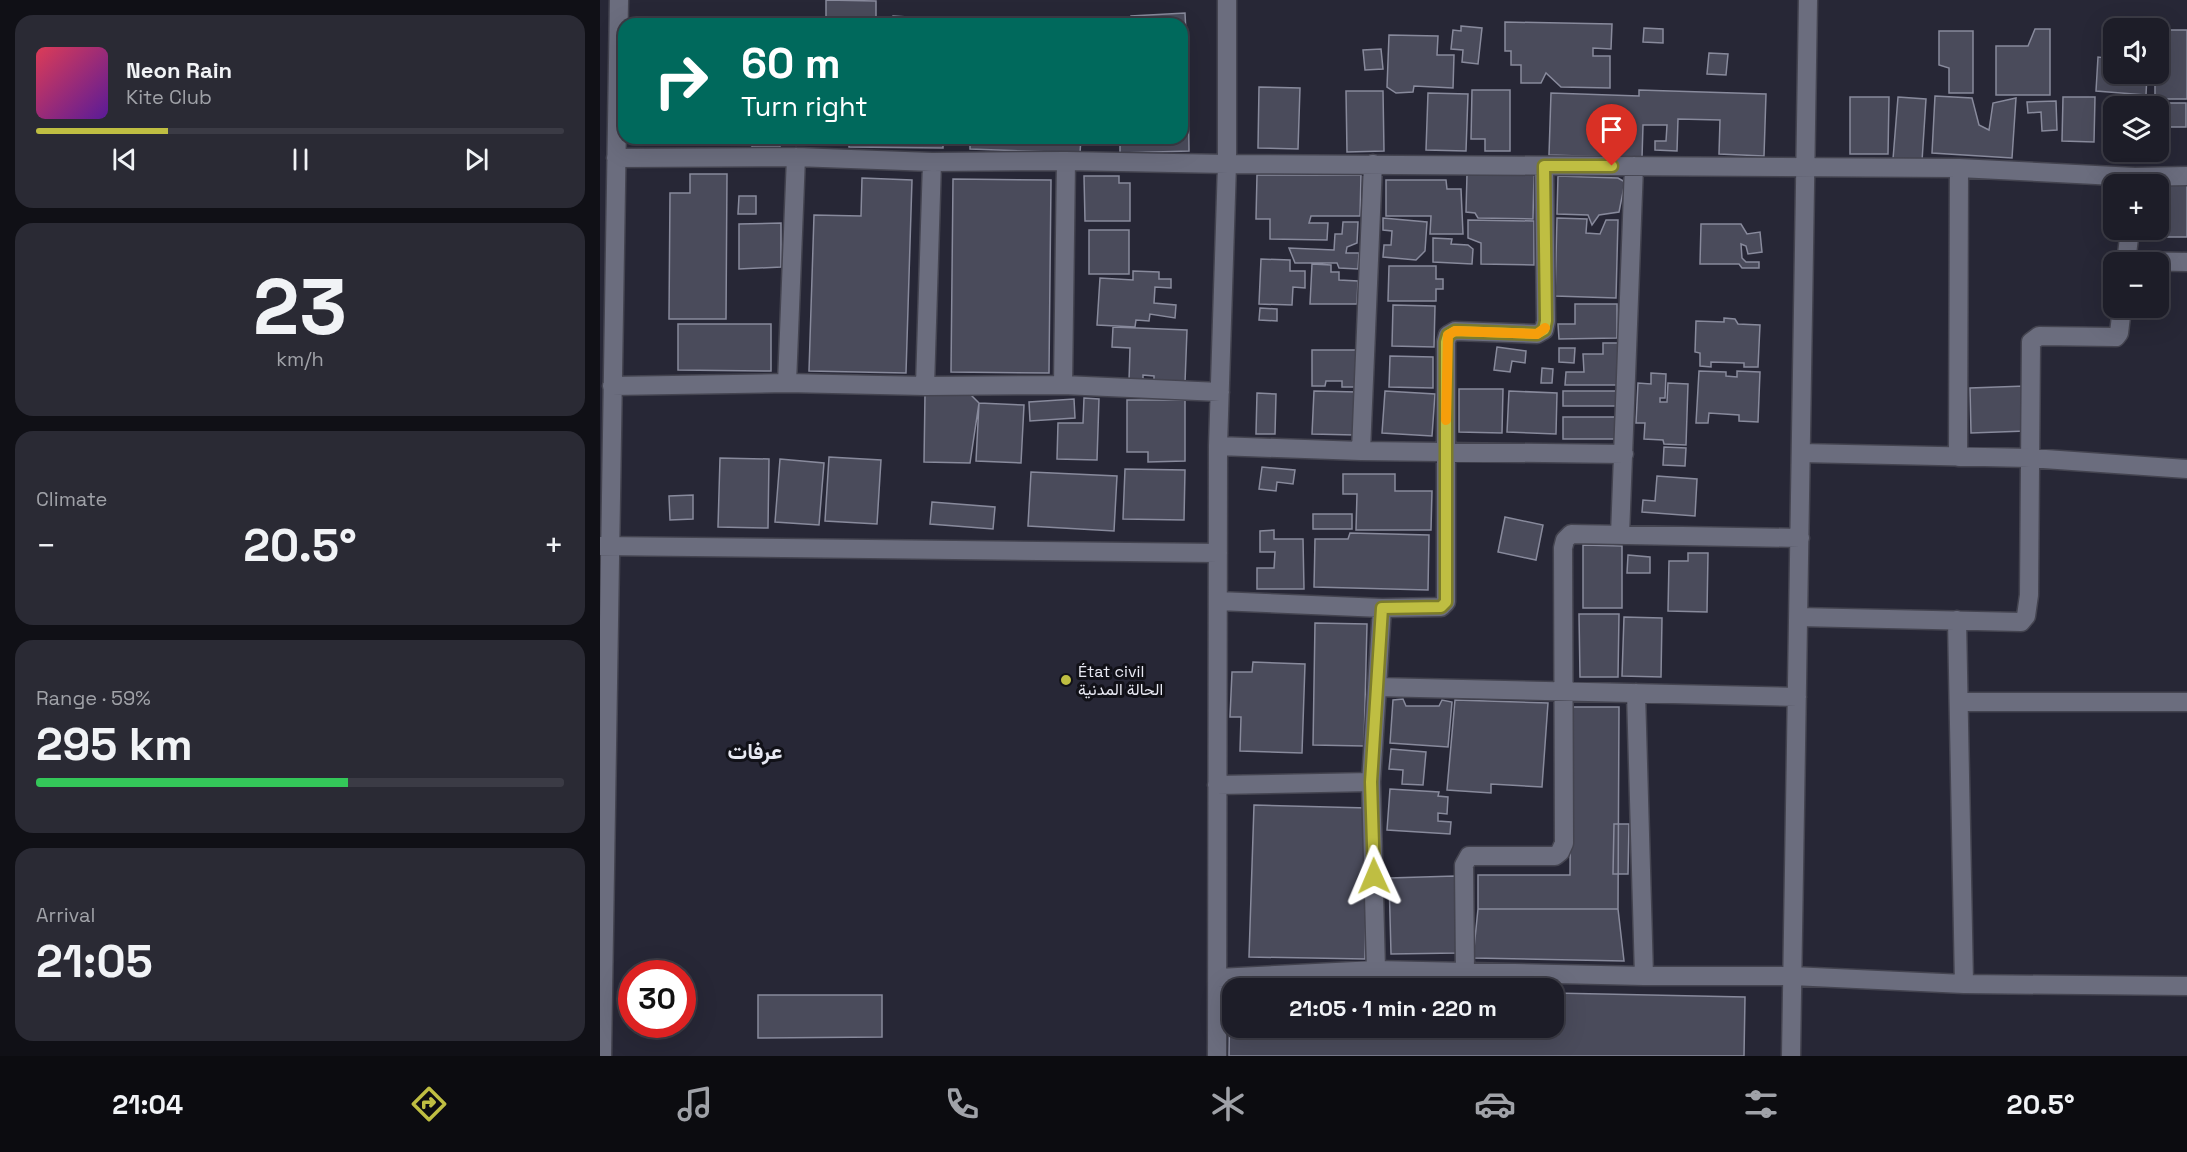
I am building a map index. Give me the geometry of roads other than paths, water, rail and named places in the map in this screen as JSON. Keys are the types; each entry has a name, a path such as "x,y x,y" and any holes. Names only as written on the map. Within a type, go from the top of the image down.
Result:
{"street":[{"path":"619,0 619,18"},
{"path":"1217,1056 1218,446 1227,164 1227,0"},
{"path":"1791,1056 1809,0"},
{"path":"602,1056 605,546 612,386 618,53"},
{"path":"616,158 796,157 932,162 1959,168 2103,179"},
{"path":"787,383 796,157"},
{"path":"1063,385 1066,161"},
{"path":"925,386 932,162"},
{"path":"1361,451 1373,164"},
{"path":"1218,601 1382,608 1441,607 1446,602 1446,342 1448,335 1455,331 1537,334 1544,330 1546,321 1544,166"},
{"path":"1620,535 1634,166"},
{"path":"1958,457 1959,168"},
{"path":"2169,178 2187,176"},
{"path":"2169,262 2187,262"},
{"path":"1799,617 2021,622 2025,616 2029,595 2031,342 2039,336 2116,337 2119,333 2121,318"},
{"path":"612,386 787,383 925,386 1063,385 1220,392"},
{"path":"1218,446 1361,451 1624,454"},
{"path":"1801,453 2030,458 2187,469"},
{"path":"1465,972 1464,865 1468,856 1556,856 1564,843 1564,540 1571,534 1800,538"},
{"path":"605,546 1218,553"},
{"path":"1376,970 1371,782 1382,608"},
{"path":"1957,620 1964,984"},
{"path":"1377,687 1797,697"},
{"path":"1636,693 1644,976"},
{"path":"1959,702 2187,702"},
{"path":"1217,785 1371,782"},
{"path":"1218,978 1376,970 1644,976 1792,976 1964,984 2187,986"}],"place":[{"name":"État civil الحالة المدنية","path":"1066,680"}],"district":[{"name":"عرفات","path":"755,751"}]}
